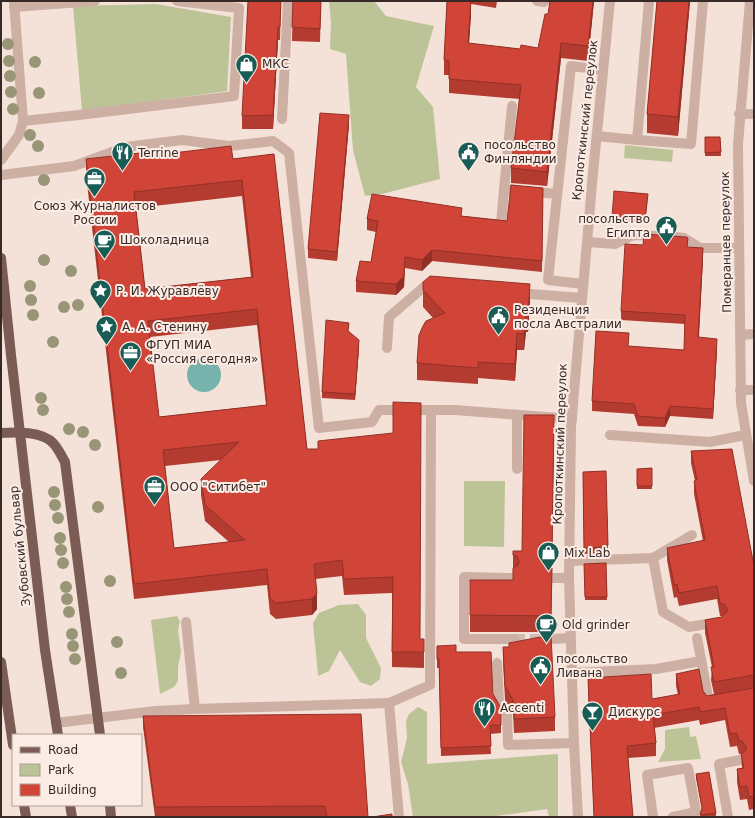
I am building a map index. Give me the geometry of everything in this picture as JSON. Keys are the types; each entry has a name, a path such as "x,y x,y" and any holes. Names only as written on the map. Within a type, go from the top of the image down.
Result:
{"main road":[{"name":"Зубовский бульвар","path":"1,258 45,650 58,734"},
{"path":"1,433 21,432 44,437 52,442 60,451 65,462 100,734"},
{"path":"1,662 12,738"},
{"path":"24,806 26,817"},
{"path":"70,806 72,817"},
{"path":"110,806 111,817"}],"street":[{"path":"1,160 19,135 23,121 14,4 95,1"},
{"path":"23,121 234,96 239,8 177,1"},
{"path":"282,119 288,1"},
{"name":"Кропоткинский переулок","path":"578,817 571,673 569,578 572,419 583,284 610,1"},
{"path":"637,140 649,1"},
{"path":"597,136 691,144 703,1"},
{"name":"Померанцев переулок","path":"750,1 739,114 738,144 740,403 754,481"},
{"path":"583,284 548,280 571,66 603,70"},
{"path":"501,224 512,106"},
{"path":"739,114 754,114"},
{"path":"1,175 74,166 126,147 182,140 229,146 273,141 289,153 319,428 372,422 378,410 431,410 572,419"},
{"path":"504,189 558,194"},
{"path":"587,242 615,244 633,235 684,238 700,248 739,248"},
{"path":"387,348 389,317 426,286 441,287"},
{"path":"503,292 582,298"},
{"path":"740,335 754,334"},
{"path":"740,390 754,390"},
{"path":"56,723 155,711 389,703 430,685 431,410"},
{"path":"517,415 517,469"},
{"path":"610,435 710,442 745,435"},
{"path":"569,561 653,558 692,535"},
{"path":"653,558 663,612 689,627 721,622"},
{"path":"512,578 464,577 464,639 515,639"},
{"path":"552,578 569,578"},
{"path":"186,622 195,709"},
{"path":"551,639 570,638"},
{"path":"697,638 709,702 724,699"},
{"path":"571,673 656,669 701,661"},
{"path":"497,663 499,702 507,714 508,745 574,743"},
{"path":"389,703 399,817"},
{"path":"728,817 718,764 740,760"},
{"path":"653,817 647,775 688,768 696,812 674,817"}],"green space":[{"path":"329,1 374,1 386,16 434,26 416,87 433,107 440,179 382,194 365,196 353,150 346,54 330,49 331,23"},
{"path":"156,4 231,17 227,91 82,111 73,6"},
{"path":"625,145 673,150 672,162 624,158"},
{"path":"464,481 505,481 504,547 464,546"},
{"path":"358,604 366,615 366,638 381,668 380,679 371,686 360,682 340,650 329,671 318,676 313,623 319,613 339,605"},
{"path":"177,616 180,622 178,630 181,652 178,667 178,681 174,687 160,694 151,620"},
{"path":"418,707 427,712 427,764 558,754 558,817 549,817 547,809 489,817 413,817 408,784 401,762 407,738 406,721 409,714"},
{"path":"689,727 690,737 696,736 701,759 658,762 665,749 665,730"}],"water":[{"path":"201,358 207,358 211,359 218,365 221,375 220,382 214,389 207,392 201,392 197,391 190,385 187,378 187,372 188,368 194,361"}],"building":[{"path":"248,1 281,1 273,115 242,116"},
{"path":"293,1 321,1 320,29 292,27"},
{"path":"447,1 471,1 468,43 520,49 521,45 538,48 545,14 548,14 550,1 593,1 588,46 561,43 547,172 511,168 521,85 449,79 449,61 444,60"},
{"path":"657,1 689,1 678,117 647,114"},
{"path":"320,113 349,115 337,252 308,249"},
{"path":"705,137 720,137 721,152 705,153"},
{"path":"231,146 233,159 274,154 307,449 318,449 318,441 393,433 393,402 421,403 420,639 424,639 424,652 392,652 393,577 344,579 342,560 314,564 317,593 312,599 276,603 270,598 267,569 134,584 86,159 140,153 140,157","holes":["242,180 253,277 145,289 134,192","257,309 267,405 159,417 148,321","239,442 201,479 205,505 245,540 174,548 163,450"]},
{"path":"511,185 543,188 542,261 432,250 422,260 405,257 404,276 396,284 356,281 360,261 371,262 378,221 367,219 372,194 462,208 461,216 507,221"},
{"path":"614,191 648,194 645,220 612,217"},
{"path":"644,234 686,237 688,238 687,247 703,248 698,337 717,339 713,409 670,406 665,418 638,416 634,404 592,401 596,331 629,333 628,346 684,350 685,315 621,311 625,244 643,245"},
{"path":"430,276 530,284 528,315 526,315 524,334 517,333 515,364 478,362 478,368 417,363 419,335 423,326 426,321 445,313 423,290 423,282"},
{"path":"326,320 349,323 348,331 359,340 355,394 322,392"},
{"path":"524,415 554,415 552,555 548,556 546,561 547,565 552,568 551,616 470,615 470,580 513,580 513,568 518,565 519,561 517,556 513,555 513,551 522,551"},
{"path":"732,449 754,566 754,675 714,682 711,667 714,667 705,620 722,617 727,612 727,608 724,604 720,603 717,586 679,593 677,584 674,585 667,548 705,540 694,481 697,480 691,451"},
{"path":"652,468 652,486 637,486 637,469"},
{"path":"606,471 608,545 606,545 606,547 584,548 583,472"},
{"path":"606,563 607,597 585,597 584,564"},
{"path":"551,635 555,717 514,719 513,700 505,686 503,647 509,647 509,643"},
{"path":"456,645 456,652 491,652 493,694 501,708 501,725 490,725 491,746 441,748 439,659 437,659 437,646"},
{"path":"699,669 703,691 707,696 754,688 754,796 749,797 747,786 740,787 737,769 744,768 741,754 746,750 746,746 742,741 739,741 737,733 730,734 725,708 700,712 699,707 653,715 656,743 627,746 633,817 594,817 588,678 651,674 652,699 680,694 676,674"},
{"path":"361,714 368,817 327,817 325,806 155,807 143,716"},
{"path":"709,772 716,813 700,815 702,808 696,774"},
{"path":"392,814 392,817 372,817"}],"tunnel":[{"path":"515,639 545,639"}],"place":[{"name":"МКС","path":"247,84"},
{"name":"Terrine","path":"123,172"},
{"name":"посольство Финляндии","path":"469,172"},
{"name":"Союз Журналистов России","path":"95,198"},
{"name":"посольство Египта","path":"666,246"},
{"name":"Шоколадница","path":"105,260"},
{"name":"Р. И. Журавлёву","path":"101,310"},
{"name":"Резиденция посла Австралии","path":"499,336"},
{"name":"А. А. Стенину","path":"106,346"},
{"name":"ФГУП МИА «Россия сегодня»","path":"130,372"},
{"name":"ООО \"Ситибет\"","path":"155,506"},
{"name":"Mix Lab","path":"548,572"},
{"name":"Old grinder","path":"547,644"},
{"name":"посольство Ливана","path":"541,686"},
{"name":"Accenti","path":"485,728"},
{"name":"Дискурс","path":"593,732"}]}
